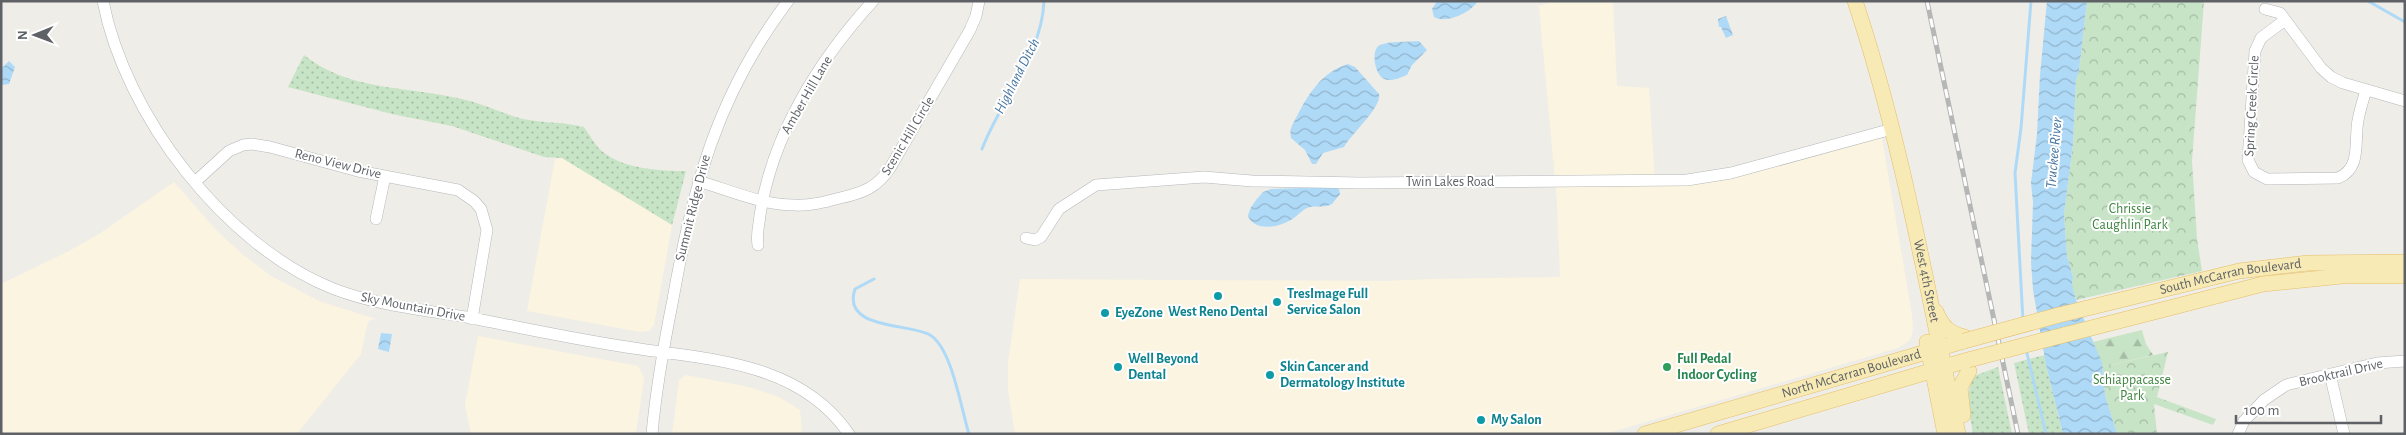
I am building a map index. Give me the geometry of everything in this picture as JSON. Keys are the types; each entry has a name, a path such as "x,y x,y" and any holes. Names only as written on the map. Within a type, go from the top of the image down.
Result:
{"main road":[{"name":"West 4th Street","path":"1855,1 1880,82 1892,129 1928,292 1934,349"},
{"name":"West 4th Street","path":"1892,129 1908,248 1938,368 1958,434"},
{"name":"South McCarran Boulevard","path":"2005,331 2059,315 2239,271 2273,266 2343,262 2405,262"},
{"name":"South McCarran Boulevard","path":"2064,335 2263,284 2302,279 2405,276"},
{"path":"1928,292 1940,323 1948,331 1964,339"},
{"name":"North McCarran Boulevard","path":"1645,434 1964,339 2005,331"},
{"name":"North McCarran Boulevard","path":"1718,434 1938,368 1968,366 2016,347 2064,335"},
{"path":"1964,434 1960,387 1968,366"},
{"name":"West 4th Street","path":"1938,368 1945,434"}],"street":[{"name":"Sky Mountain Drive","path":"103,1 118,54 138,100 176,158 195,182 248,238 276,258 312,279 335,289 365,298 641,350 663,351 736,364 776,375 812,396 833,415 849,434"},
{"name":"Summit Ridge Drive","path":"652,434 663,351 684,240 698,181 715,129 740,75 769,27 788,1"},
{"name":"Amber Hill Lane","path":"758,245 757,231 762,200 776,153 798,106 826,59 873,1"},
{"name":"Scenic Hill Circle","path":"698,181 785,205 808,205 858,194 877,185 890,168 970,30 976,16 979,1"},
{"path":"2265,9 2282,16 2321,68 2343,83 2405,101"},
{"name":"Spring Creek Circle","path":"2282,16 2261,38 2255,51 2248,160 2254,172 2267,179 2338,178 2345,175 2350,171 2355,158 2358,120 2366,90"},
{"name":"Twin Lakes Road","path":"1026,238 1036,240 1041,236 1058,209 1096,185 1204,177 1252,181 1360,183 1687,180 1748,168 1892,129"},
{"name":"Reno View Drive","path":"195,182 229,151 243,145 252,144 270,147 348,169 458,190 474,200 483,214 487,230 472,319"},
{"path":"376,219 385,176"},
{"name":"Brooktrail Drive","path":"2235,431 2274,391 2286,385 2377,363 2405,361"},
{"path":"2330,374 2344,434"}],"shaded area":[{"path":"1555,1 1613,1 1617,86 1649,88 1655,181 1687,180 1881,132 1912,315 1913,328 1911,338 1898,348 1605,434 1015,434 1008,390 1008,363 1020,279 1384,281 1560,277 1557,202 1539,6"},
{"path":"562,158 672,225 654,325 649,331 640,332 527,311 555,159"},
{"path":"174,182 216,230 242,254 271,276 319,301 376,319 370,320 367,325 361,354 297,434 5,434 1,429 1,284 69,251 99,234"},
{"path":"478,336 638,366 644,378 636,434 471,434 465,405"},
{"path":"686,375 749,387 779,397 800,410 802,434 672,434 679,380"}],"green space":[{"name":"Chrissie Caughlin Park","path":"2087,1 2204,1 2192,161 2197,239 2202,271 2076,300 2072,286 2073,277 2067,256 2064,214 2073,144 2076,80 2079,71"},
{"path":"304,55 321,67 358,81 465,100 523,119 584,127 600,150 621,162 643,168 686,171 672,225 562,158 544,157 452,126 392,114 288,87"},
{"path":"2142,330 2146,344 2153,355 2102,367 2093,342"},
{"name":"Schiappacasse Park","path":"2168,352 2157,397 2216,419 2213,425 2154,404 2157,434 2117,434 2105,395 2102,367"},
{"path":"2045,355 2063,434 2029,434 2014,363"},
{"path":"1998,367 2012,434 1973,434 1968,397 1971,383 1974,376"}],"water":[{"path":"1437,1 1478,1 1470,10 1458,16 1439,19 1434,17 1432,9"},
{"name":"Truckee River","path":"2047,1 2087,1 2079,71 2076,80 2073,144 2064,214 2067,256 2073,277 2072,285 2076,300 2102,363 2105,395 2117,434 2063,434 2046,365 2033,290 2031,262 2033,202 2031,183 2037,134"},
{"path":"1726,16 1733,35 1726,38 1721,27 1719,27 1718,19"},
{"path":"1419,41 1427,50 1412,65 1407,75 1390,80 1381,77 1376,68 1374,57 1380,45"},
{"path":"9,61 15,67 9,84 2,85 1,69"},
{"path":"1348,64 1355,67 1379,94 1379,99 1371,113 1344,147 1323,153 1316,164 1312,164 1305,150 1291,138 1292,126 1306,99 1317,84 1331,72"},
{"path":"1334,187 1339,189 1340,194 1332,204 1308,208 1284,223 1266,227 1260,226 1251,221 1248,216 1258,197 1263,192 1271,189"},
{"path":"381,333 392,334 389,352 378,349"}],"waterway":[{"name":"Highland Ditch","path":"982,149 999,112 1029,58 1042,21 1044,1"},
{"path":"2023,321 2015,173 2021,128 2031,1"},
{"path":"2368,1 2405,22"},
{"name":"Highland Ditch","path":"874,279 855,289 853,302 858,312 880,323 920,331 930,335 938,342 950,365 969,434"},
{"path":"2026,349 2046,434"}],"railway":[{"path":"1927,1 2018,434"}],"place":[{"name":"West Reno Dental","path":"1218,296"},
{"name":"TresImage Full Service Salon","path":"1277,302"},
{"name":"EyeZone","path":"1105,313"},
{"name":"Well Beyond Dental","path":"1118,367"},
{"name":"Full Pedal Indoor Cycling","path":"1667,367"},
{"name":"Skin Cancer and Dermatology Institute","path":"1270,375"},
{"name":"My Salon","path":"1481,420"}]}
